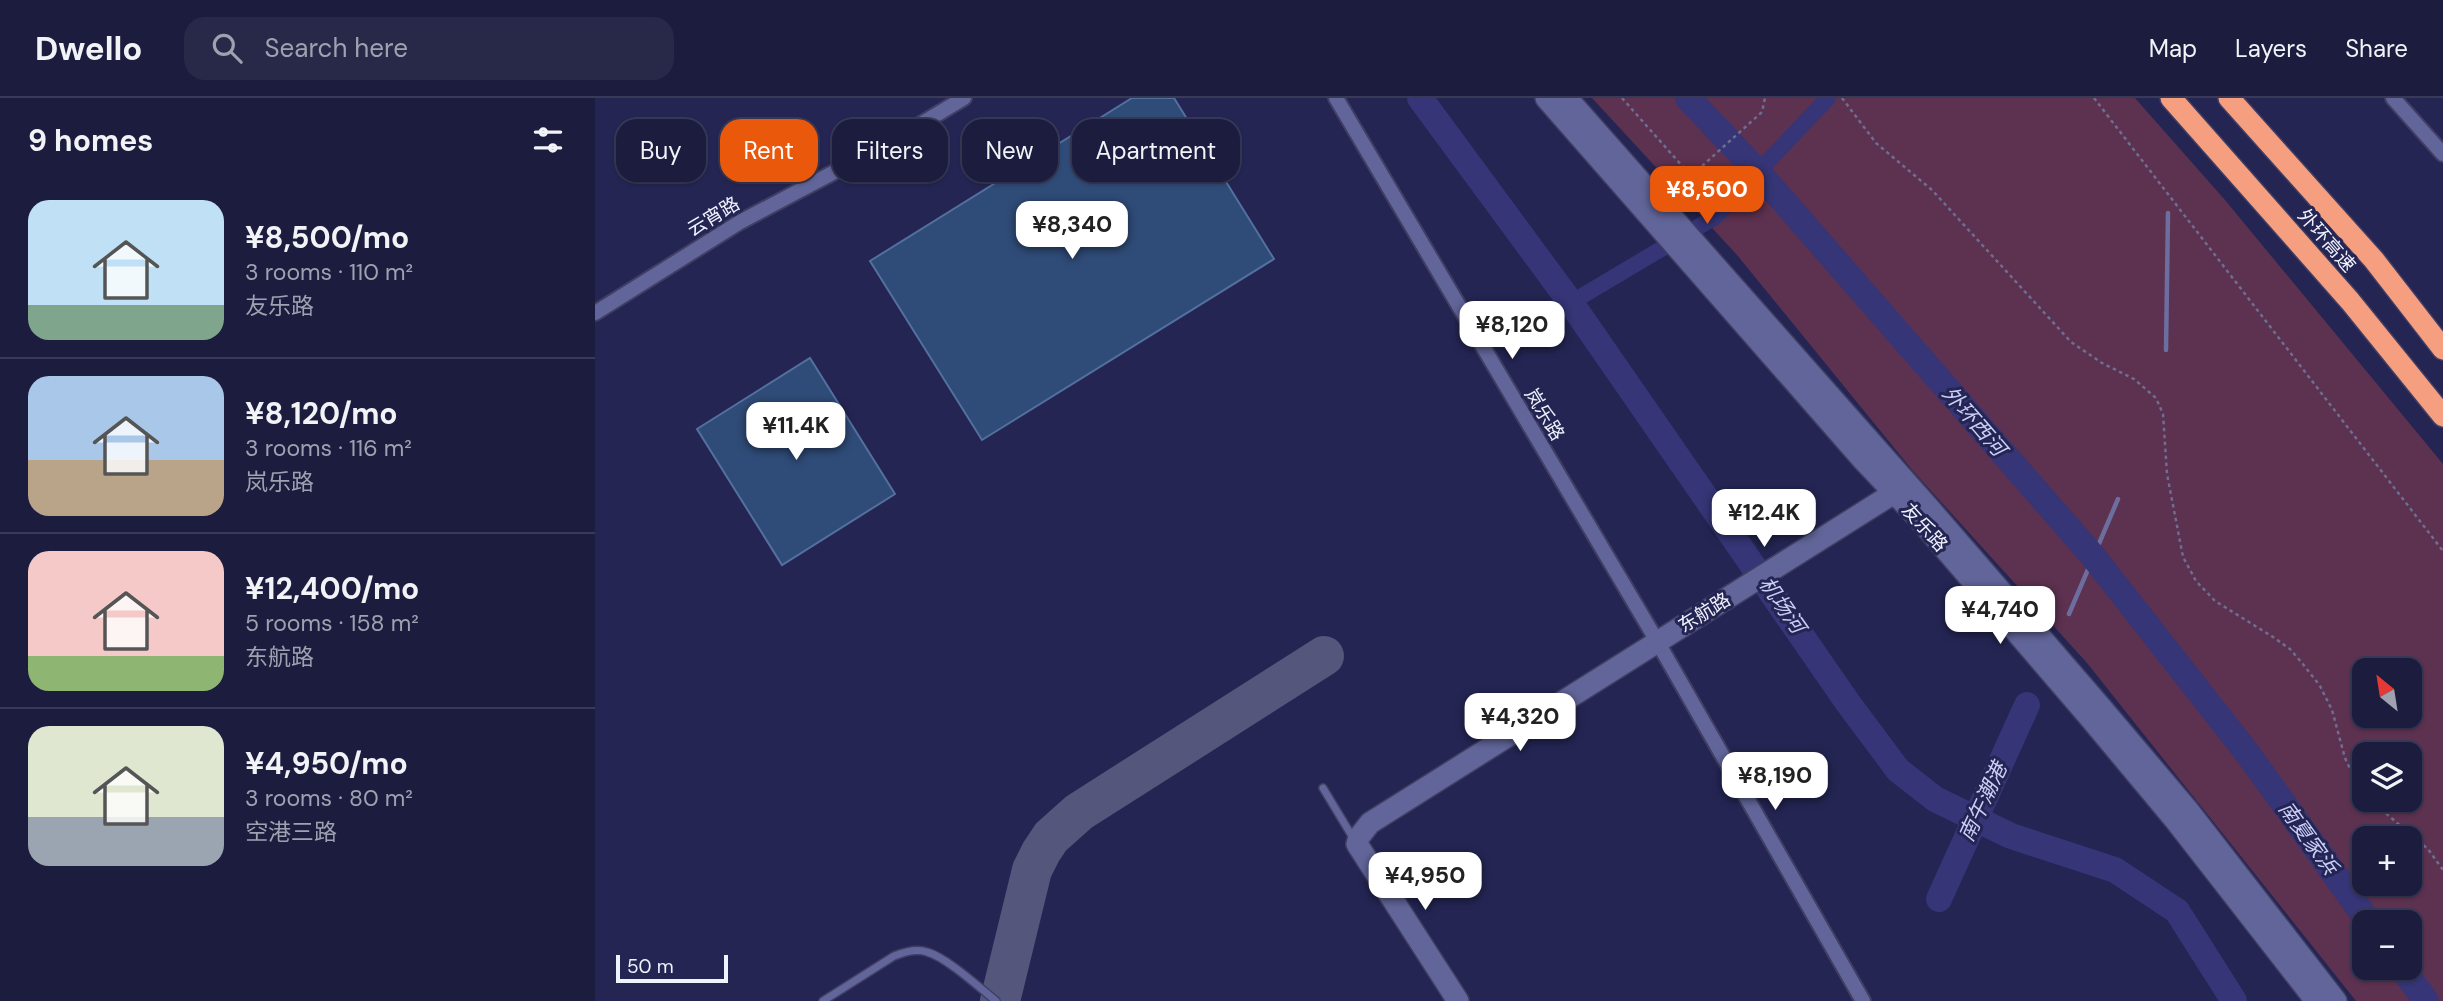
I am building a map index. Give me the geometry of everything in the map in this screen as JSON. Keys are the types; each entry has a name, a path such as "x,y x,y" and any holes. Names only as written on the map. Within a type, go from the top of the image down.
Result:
{"highway":[{"name":"外环高速","path":"2171,98 2350,301 2443,416"},
{"name":"外环高速","path":"2228,98 2374,260 2443,349"}],"main road":[{"name":"友乐路","path":"1546,98 1662,218"},
{"name":"友乐路","path":"1567,98 1662,218 1709,272 2101,707 2187,810 2336,1001"},
{"name":"东航路","path":"1357,844 1359,836 1370,823 1901,488"},
{"name":"友乐路","path":"1901,488 2175,820 2316,1001"},
{"path":"1867,513 1901,488"},
{"path":"1357,844 1458,1001"}],"street":[{"name":"云宵路","path":"595,313 740,222 891,142 964,98"},
{"name":"岚乐路","path":"1336,98 1657,641 1863,1001"},
{"path":"2393,98 2443,154"},
{"path":"2405,98 2410,118"}],"lane":[{"path":"1323,788 1357,844"},
{"path":"823,1001 894,956 912,951 932,954 996,1001"}],"path":[{"path":"1622,98 1691,176 1762,113 1765,98"},
{"path":"1842,98 1876,143 1932,190 2071,342 2102,363 2134,379 2156,398 2163,414 2167,474 2183,557 2196,581 2215,601 2282,643 2302,663 2320,686 2332,710 2345,758 2352,773"},
{"path":"2094,98 2443,551"},
{"path":"2385,812 2428,849 2443,870"}],"shaded area":[{"path":"1592,98 2135,98 2225,200 2443,464 2443,1001 2356,1001 2087,663 1913,471 1737,255"}],"building":[{"path":"1132,98 1174,98 1187,119 1098,119"},
{"path":"1072,135 1072,182 1226,182 1274,259 982,440 870,261 997,182 1058,182 1058,144"},
{"path":"810,358 895,494 782,565 697,429"}],"waterway":[{"name":"机场河","path":"1420,98 1571,303 1848,703 1898,770 1935,799 2011,836 2115,870 2177,911 2234,1001"},
{"name":"外环西河","path":"1688,98 1759,173 2092,555 2248,754 2360,910"},
{"path":"1508,340 1715,217 1828,98"},
{"name":"南午潮港","path":"2166,350 2168,213"},
{"name":"南午潮港","path":"2069,614 2118,499"},
{"name":"南午潮港","path":"1939,899 2027,705"},
{"name":"南夏家浜","path":"2411,980 2426,1001"}],"taxiway":[{"path":"1000,1001 1032,870 1051,837 1079,812 1324,656"}]}
